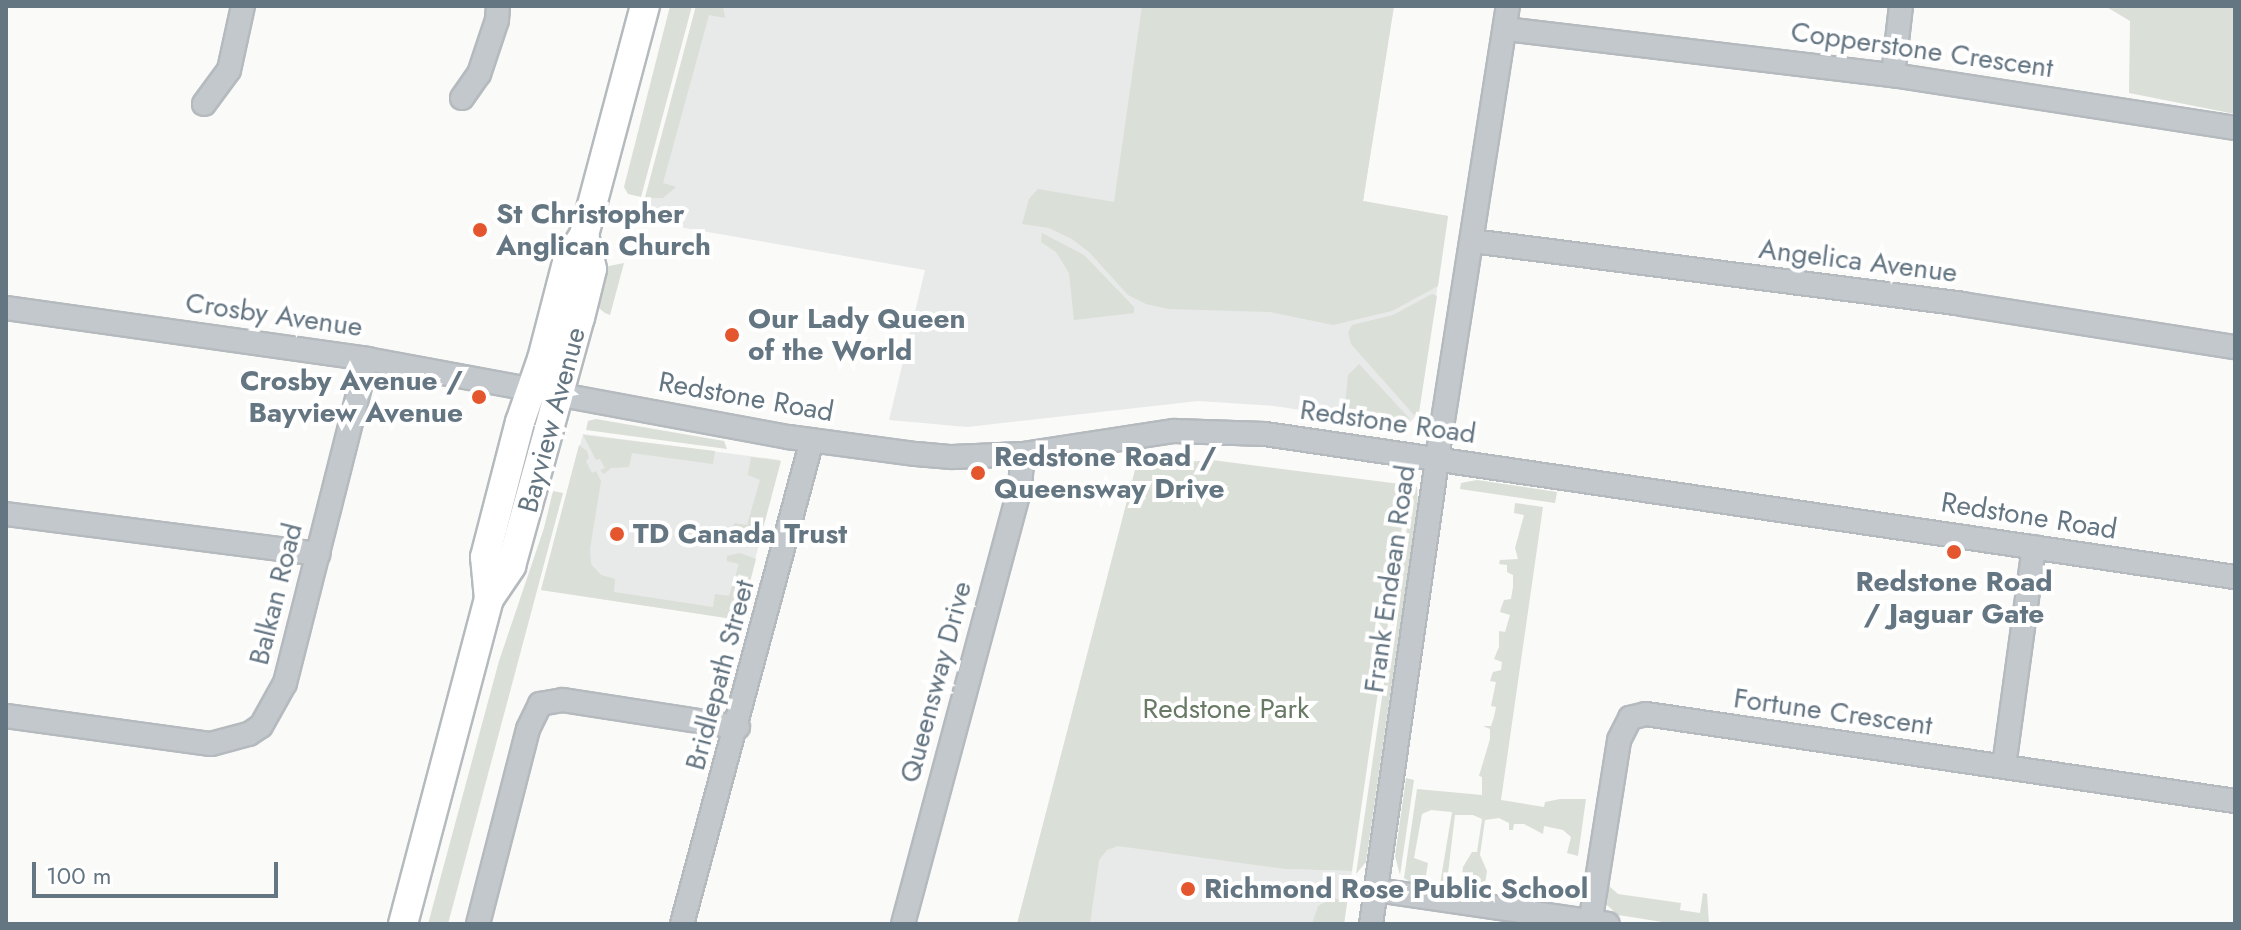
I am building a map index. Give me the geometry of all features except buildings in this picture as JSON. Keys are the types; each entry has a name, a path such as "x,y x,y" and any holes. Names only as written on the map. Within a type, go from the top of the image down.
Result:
{"main road":[{"name":"Bayview Avenue","path":"403,924 489,599 511,566 546,391 592,269 584,235 645,6"}],"street":[{"path":"204,104 229,70 243,6"},
{"path":"462,98 479,74 497,20 498,6"},
{"name":"Frank Endean Road","path":"1371,924 1508,6"},
{"path":"1893,75 1901,6"},
{"name":"Copperstone Crescent","path":"1505,29 1893,75 2235,128"},
{"name":"Angelica Avenue","path":"1472,241 1962,304 2235,347"},
{"name":"Crosby Avenue","path":"6,308 367,359 546,391"},
{"name":"Balkan Road","path":"6,716 211,744 249,734 261,726 285,683 367,359"},
{"name":"Redstone Road","path":"546,391 812,440 952,457 1023,454 1149,434 1218,430 1438,459 2235,577"},
{"name":"Bridlepath Street","path":"682,924 738,727 812,440"},
{"name":"Queensway Drive","path":"903,924 1020,486 1023,454"},
{"path":"6,514 318,554"},
{"path":"2004,766 2034,547"},
{"path":"478,924 528,729 540,704 563,700 738,727"},
{"name":"Fortune Crescent","path":"1596,923 1619,740 1630,718 1646,714 2235,801"},
{"path":"1376,890 1596,923"}],"shaded area":[{"path":"696,6 1394,6 1363,201 1448,216 1419,412 1407,426 1274,406 1198,401 967,427 889,420 925,270 639,220"},
{"path":"583,434 780,460 740,620 541,590"},
{"name":"Richmond Rose Public School","path":"1041,833 1285,869 1352,871 1344,924 1017,924"}],"green space":[{"path":"670,6 692,6 641,197 628,194 624,187"},
{"path":"696,6 723,6 725,18 709,15 663,183 676,187 663,198 645,198"},
{"path":"1142,6 1394,6 1363,201 1448,216 1438,286 1392,311 1333,325 1270,312 1169,309 1146,304 1128,295 1089,252 1072,239 1049,228 1022,224 1029,199 1038,189 1114,202"},
{"path":"2105,6 2235,6 2235,114 2129,93 2130,21"},
{"path":"1042,233 1084,255 1134,307 1134,313 1074,320 1069,273 1056,252 1041,242"},
{"path":"624,263 610,315 595,305 604,267"},
{"path":"1432,294 1437,296 1419,412 1414,415 1351,344 1348,333 1352,325 1393,315"},
{"path":"1359,364 1409,418 1410,424 1344,416 1348,375"},
{"path":"596,419 724,441 727,449 586,430 588,421"},
{"path":"583,435 715,451 713,464 632,453 629,467 611,468 604,474 600,470 605,468 600,459 596,460"},
{"path":"579,445 587,451 589,458 586,461 601,481 590,549 591,564 601,575 615,579 614,592 713,607 715,594 729,596 739,564 727,561 727,556 740,553 756,559 740,620 541,590"},
{"path":"751,457 781,461 761,536 739,534 732,527 735,523 747,525 760,480 748,475"},
{"name":"Redstone Park","path":"1212,460 1408,485 1352,871 1285,869 1118,846 1107,850 1099,860 1090,924 1017,924 1136,466"},
{"path":"1477,480 1557,492 1555,503 1460,489 1461,483"},
{"path":"1413,486 1417,487 1418,504 1366,862 1356,874"},
{"path":"553,491 563,493 448,924 428,924 499,661 544,528"},
{"path":"1515,503 1543,507 1501,800 1544,807 1545,802 1560,799 1586,799 1578,856 1567,853 1571,837 1563,830 1544,826 1543,834 1524,824 1514,824 1513,830 1509,830 1509,823 1499,818 1485,820 1480,855 1487,871 1483,896 1460,892 1463,867 1472,852 1477,852 1482,819 1473,815 1455,815 1446,890 1439,890 1452,812 1431,810 1422,814 1414,858 1428,863 1424,887 1415,885 1404,878 1417,789 1482,795 1482,777 1479,776 1490,739 1490,729 1483,726 1491,726 1494,717 1496,707 1491,706 1496,682 1490,681 1493,672 1501,670 1502,662 1494,659 1499,647 1499,631 1505,632 1510,615 1500,612 1504,600 1511,599 1513,587 1513,575 1507,572 1507,565 1499,564 1500,560 1518,559 1515,548 1524,515 1514,513"},
{"path":"1406,778 1414,780 1400,875 1395,856"},
{"path":"1608,885 1618,894 1681,903 1680,910 1700,913 1703,893 1707,894 1709,924 1675,924 1618,915 1607,905"},
{"path":"1333,898 1347,902 1344,924 1312,924 1318,906"}],"place":[{"name":"St Christopher Anglican Church","path":"480,230"},
{"name":"Our Lady Queen of the World","path":"732,335"},
{"name":"Crosby Avenue / Bayview Avenue","path":"479,397"},
{"name":"Redstone Road / Queensway Drive","path":"978,473"},
{"name":"TD Canada Trust","path":"617,534"},
{"name":"Redstone Road / Jaguar Gate","path":"1954,552"},
{"name":"Richmond Rose Public School","path":"1188,889"}]}
